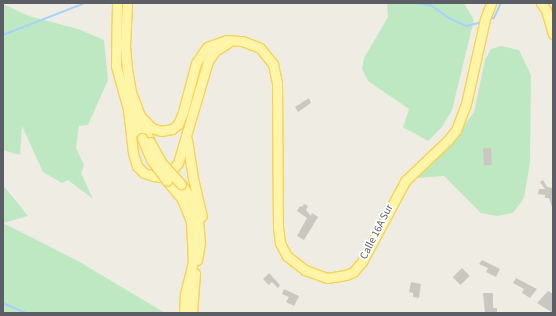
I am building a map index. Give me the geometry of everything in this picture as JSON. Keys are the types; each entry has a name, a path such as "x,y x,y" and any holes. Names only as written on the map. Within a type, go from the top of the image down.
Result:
{"main road":[{"path":"116,3 116,66 128,109 134,160 141,170 149,175 160,177 172,171 178,162 208,61 220,47 237,40"},
{"path":"127,3 125,46 131,92 141,117 151,159 182,200 191,221 192,262 185,294 184,313"},
{"name":"Calle 16A Sur","path":"141,117 152,128 157,130 165,131 175,127 183,112 196,63 201,53 207,47 214,43 226,40 237,40 260,48 270,58 276,72 278,235 283,250 294,263 305,270 321,276 339,278 353,272 362,262 405,181 448,140 456,130 466,104 482,31 491,3"},
{"path":"541,3 546,10 553,34"},
{"path":"128,109 161,162 181,184 193,202 200,231"},
{"path":"187,135 193,178 201,208 200,242 193,290 192,313"}],"green space":[{"path":"387,3 464,3 474,20 452,110 442,127 428,141 403,127 409,109 368,81 362,69 364,58 388,17"},
{"path":"3,4 29,16 78,29 104,40 108,80 88,125 79,126 76,148 84,165 81,173 93,199 68,180 62,183 43,172 22,126 20,155 3,150"},
{"path":"501,46 519,50 531,75 530,163 524,198 513,213 497,216 481,213 444,176 416,178 458,134 474,112 485,60 491,49"},
{"path":"3,185 28,216 3,223"},
{"path":"3,223 78,261 165,313 3,313"}],"building":[{"path":"309,98 311,103 298,112 295,107"},
{"path":"483,148 491,148 492,165 484,165"},
{"path":"543,180 547,187 553,188 553,210 549,198 545,198 545,195 538,194 539,189 545,189 540,182"},
{"path":"304,204 308,206 306,210 311,216 312,213 318,217 304,240 297,236 307,218 297,211 300,206 302,207"},
{"path":"482,260 500,269 496,277 486,272 488,268 479,264"},
{"path":"462,268 470,276 461,285 453,277"},
{"path":"269,273 280,285 278,288 272,282 269,285 263,279"},
{"path":"516,278 537,289 530,298 522,293 524,289 513,283"},
{"path":"411,282 421,284 419,298 413,297 413,293 409,292"},
{"path":"284,289 299,296 294,306 286,302 289,297 282,294"},
{"path":"548,291 553,294 553,313 537,303"},
{"path":"483,293 493,293 493,308 497,308 497,313 485,313"}],"waterway":[{"path":"3,35 85,3"},
{"path":"414,3 431,5 449,18 467,26 482,22"},
{"path":"489,19 494,18 501,3"},
{"path":"3,303 27,313"}]}
